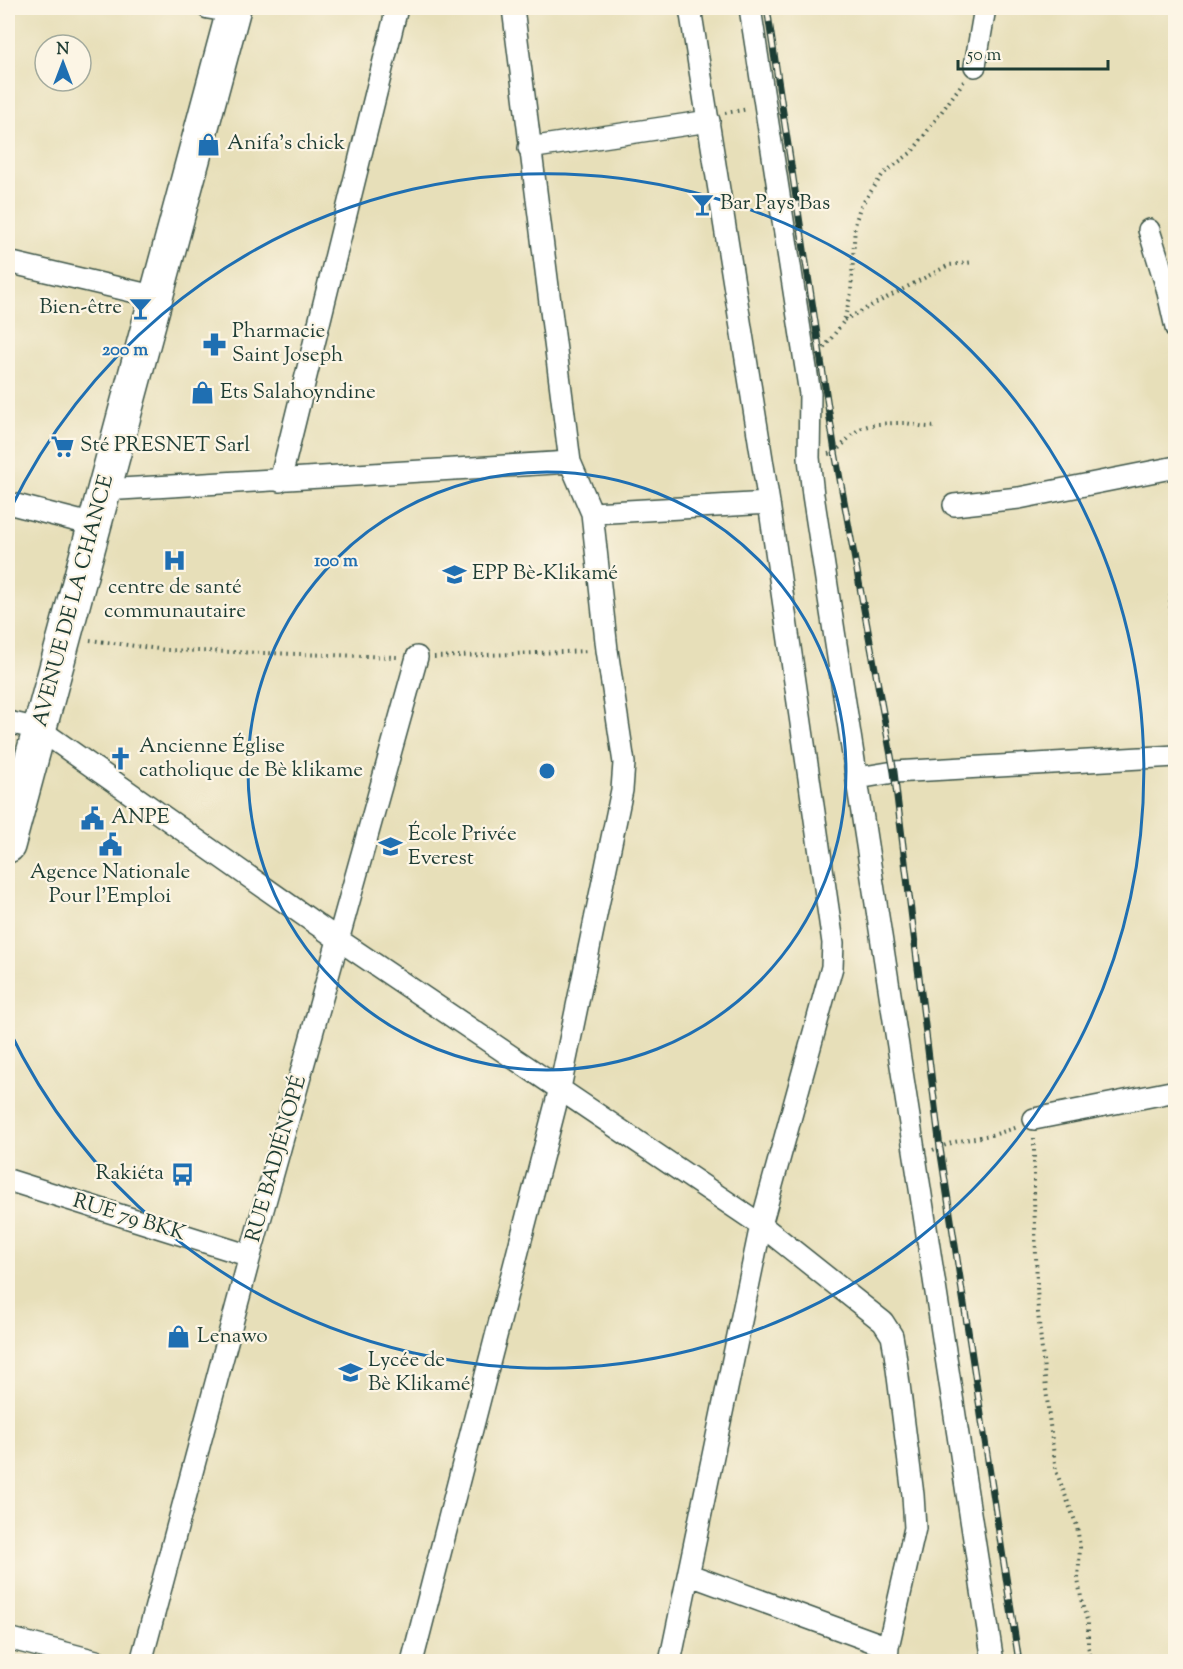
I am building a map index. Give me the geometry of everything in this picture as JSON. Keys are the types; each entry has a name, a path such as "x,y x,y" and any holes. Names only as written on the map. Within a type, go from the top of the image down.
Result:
{"main road":[{"name":"AVENUE DE LA CHANCE","path":"8,846 63,636 157,297 225,9"}],"street":[{"path":"280,481 397,8"},
{"path":"412,1662 560,1088 622,790 624,763 607,650 592,513 570,462 513,8"},
{"path":"670,1662 690,1575 761,1225 829,978 833,955 832,932 768,502 717,117 690,8"},
{"path":"750,8 810,394 810,458 813,495 993,1662"},
{"path":"975,66 985,8"},
{"path":"529,148 717,117"},
{"path":"1149,230 1167,288 1176,328"},
{"path":"8,262 157,297"},
{"path":"104,490 570,462"},
{"path":"954,504 1019,498 1176,467"},
{"path":"592,513 768,502"},
{"path":"8,503 94,525"},
{"name":"RUE BADJÉNOPÉ","path":"141,1662 250,1256 417,657"},
{"path":"8,722 39,729 339,940 761,1225 883,1322 892,1336 913,1495 915,1528 888,1654 690,1575"},
{"path":"858,778 894,772 1176,756"},
{"path":"1034,1119 1176,1091"},
{"name":"RUE 79 BKK","path":"8,1180 250,1256"},
{"path":"8,1638 100,1662"}],"path":[{"path":"820,353 844,321 851,293 855,225 860,207 883,174 912,152 975,66"},
{"path":"717,117 747,109"},
{"path":"844,321 949,265 974,261"},
{"path":"810,458 835,452 861,428 906,423 927,428 937,426"},
{"path":"1176,571 1172,581 1170,601 1171,620 1176,640"},
{"path":"63,636 166,650 417,657 607,650"},
{"path":"914,1157 954,1142 1014,1129 1034,1119 1038,1313 1049,1417 1056,1471 1077,1526 1080,1548 1078,1579 1088,1623 1088,1646 1092,1662"}],"railway":[{"path":"767,8 835,452 894,772 940,1148 1019,1662"}],"place":[{"name":"Anifa's chick","path":"209,144"},
{"name":"Bar Pays Bas","path":"702,204"},
{"name":"Bien-être","path":"140,308"},
{"name":"Pharmacie Saint Joseph","path":"214,344"},
{"name":"Ets Salahoyndine","path":"202,393"},
{"name":"Sté PRESNET Sarl","path":"62,446"},
{"name":"centre de santé communautaire","path":"175,560"},
{"name":"EPP Bè-Klikamé","path":"454,574"},
{"name":"Ancienne Église catholique de Bè klikame","path":"121,759"},
{"name":"ANPE","path":"93,818"},
{"name":"Agence Nationale Pour l'Emploi","path":"110,845"},
{"name":"École Privée Everest","path":"390,847"},
{"name":"Rakiéta","path":"182,1174"},
{"name":"Lenawo","path":"179,1337"},
{"name":"Lycée de Bè Klikamé","path":"350,1373"}]}
